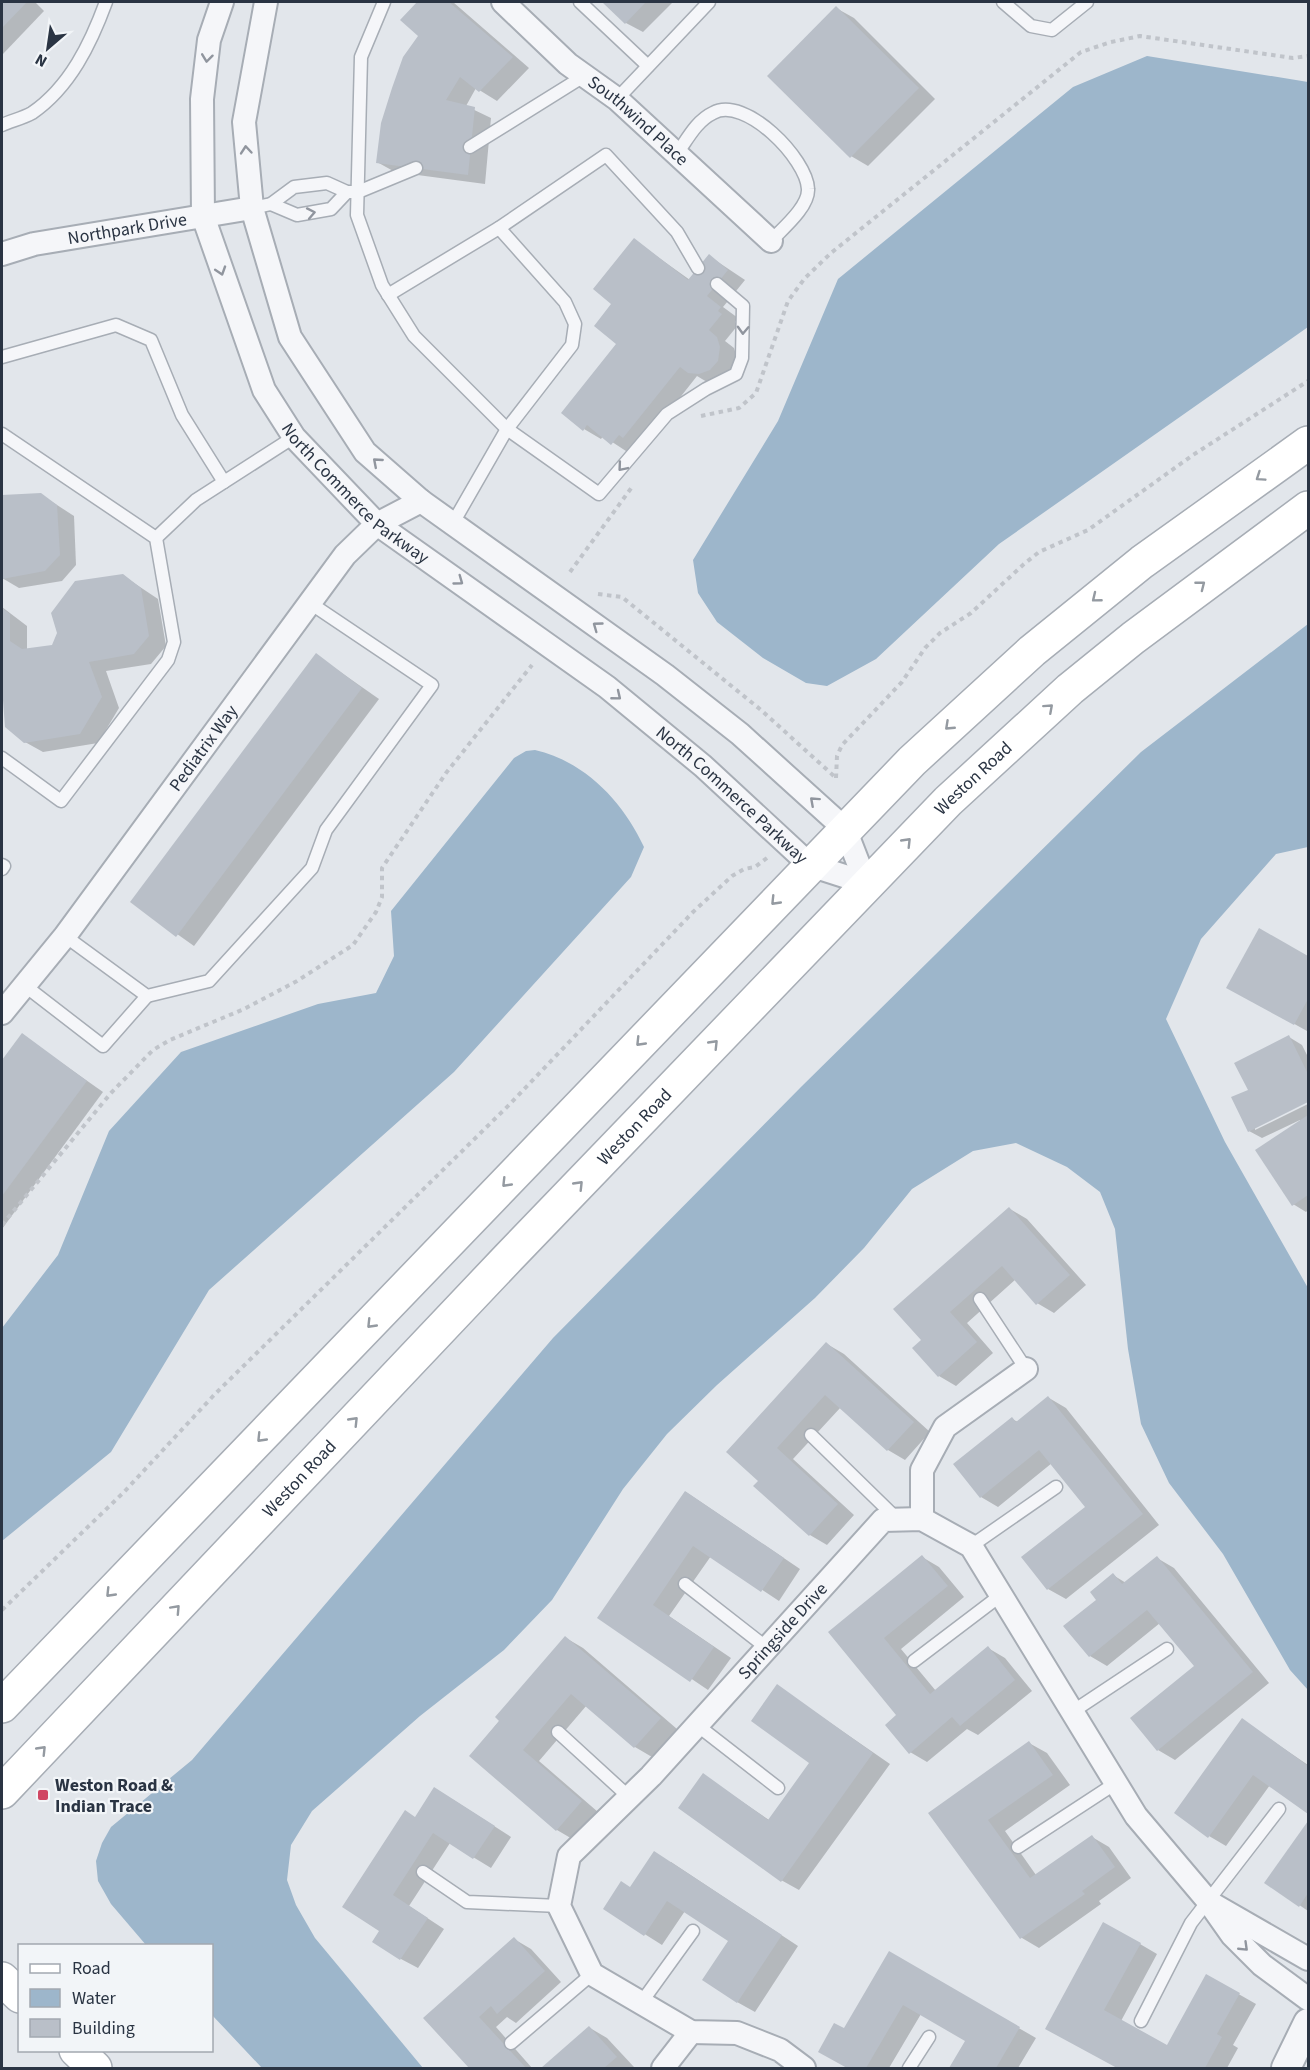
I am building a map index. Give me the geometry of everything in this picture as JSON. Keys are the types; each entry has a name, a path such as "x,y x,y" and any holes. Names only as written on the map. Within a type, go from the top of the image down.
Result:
{"main road":[{"path":"2,1706 912,761 1032,651 1170,541 1308,443"},
{"name":"Weston Road","path":"2,1792 866,884 948,801 1070,689 1209,579 1308,508"},
{"path":"2,1979 18,1994"},
{"path":"78,2052 95,2068"}],"street":[{"name":"North Commerce Parkway","path":"222,2 210,40 202,99 203,216 264,390 294,438 377,524 607,687 703,766 810,865 866,884"},
{"name":"North Commerce Parkway","path":"266,2 244,122 261,206 290,337 365,452 421,501 665,675 740,735 845,829 866,884"},
{"name":"Southwind Place","path":"503,2 584,76 616,99 771,241"},
{"name":"Northpark Drive","path":"2,254 34,244 261,206"},
{"name":"Pediatrix Way","path":"2,1013 65,936 345,555 377,524 421,501"},
{"path":"1026,1370 945,1427 921,1470 922,1519 971,1546 1136,1816 1208,1901 1232,1935 1262,1965 1308,1998"},
{"name":"Springside Drive","path":"559,1906 569,1856 697,1725 883,1520 922,1519"},
{"path":"1208,1901 1308,1959"},
{"path":"559,1906 592,1974 691,2032 737,2033 780,2050 804,2068"},
{"path":"1286,2068 1308,2023"},
{"path":"663,2068 691,2032"}],"lane":[{"path":"2,125 32,113 64,81 90,44 106,2"},
{"path":"384,2 361,57 352,192 357,215 388,295 414,336 507,429 599,494 667,414 706,389 736,374 742,358 743,306 717,284"},
{"path":"580,2 648,66"},
{"path":"616,99 709,2"},
{"path":"1003,2 1031,26 1052,30 1087,2"},
{"path":"470,147 584,76"},
{"path":"676,155 697,126 714,112 732,110 759,120 801,166 809,190 803,204 771,241"},
{"path":"388,295 499,228 606,155 676,232 698,268"},
{"path":"261,206 297,215 331,209 352,192 416,168"},
{"path":"261,206 294,188 327,183 352,192"},
{"path":"453,523 507,429 572,345 575,324 565,302 499,228"},
{"path":"2,357 117,325 151,340 182,415 224,482"},
{"path":"2,434 156,538 174,642 168,660 61,801 2,758"},
{"path":"156,538 196,500 294,438"},
{"path":"24,985 103,1046 147,996 209,981 312,868 326,830 432,685 310,603"},
{"path":"65,936 147,996"},
{"path":"980,1299 1026,1370"},
{"path":"810,1435 897,1520"},
{"path":"971,1546 1056,1487"},
{"path":"685,1584 767,1648"},
{"path":"914,1661 1001,1595"},
{"path":"1072,1712 1167,1649"},
{"path":"697,1725 778,1788"},
{"path":"558,1732 629,1797"},
{"path":"1018,1847 1116,1783"},
{"path":"1141,2021 1191,1923 1279,1809"},
{"path":"423,1872 467,1902 559,1906"},
{"path":"641,2003 693,1931"},
{"path":"511,2043 592,1974"},
{"path":"909,2068 930,2037"}],"path":[{"path":"694,418 739,408 756,393 788,302 805,278 831,253 1047,77 1081,52 1140,36 1293,58 1308,56"},
{"path":"598,594 622,597 761,711 836,778 837,756 842,746 902,682 925,648 940,633 971,613 1039,552 1088,530 1202,449 1308,381"},
{"path":"570,572 633,485"},
{"path":"2,1226 111,1093 153,1050 170,1040 244,1009 297,981 353,945 376,912 382,897 382,868 446,773 532,665"},
{"path":"2,1610 116,1499 215,1394 501,1113 693,912 732,876 744,869 755,867 771,854"}],"water":[{"path":"1147,56 1308,82 1308,327 999,544 876,659 827,686 806,683 763,658 717,622 698,593 693,560 778,421 838,279 1073,87"},
{"path":"1308,624 1308,847 1276,854 1201,939 1166,1019 1225,1142 1308,1288 1308,1690 1290,1670 1223,1554 1169,1483 1141,1424 1128,1349 1115,1229 1100,1192 1067,1167 1016,1143 973,1151 912,1189 864,1248 815,1298 717,1385 667,1434 623,1489 552,1600 504,1650 420,1716 312,1811 291,1845 287,1880 296,1905 315,1938 423,2068 262,2068 213,2016 213,1944 145,1944 111,1904 98,1881 96,1861 111,1827 192,1760 553,1338 801,1087 1141,752"},
{"path":"535,750 571,764 601,786 614,800 644,847 631,877 454,1072 209,1290 111,1452 2,1541 2,1328 58,1255 109,1131 181,1052 318,1004 376,993 394,956 391,911 514,758 526,751"}],"building":[{"path":"2,2 27,2 2,28"},
{"path":"417,2 449,2 513,57 479,92 460,77 446,100 475,107 468,175 376,163 381,123 392,88 403,57 418,36 400,20"},
{"path":"602,2 646,2 625,24"},
{"path":"836,6 919,88 850,158 767,76"},
{"path":"634,238 688,280 709,254 728,270 707,296 721,307 718,311 722,314 709,330 717,337 720,347 718,361 710,370 699,374 688,373 680,367 623,438 619,435 611,445 587,425 583,431 561,413 616,344 594,326 611,304 593,289"},
{"path":"41,493 57,505 60,555 45,571 2,579 2,495"},
{"path":"123,574 141,588 149,636 134,654 89,662 102,697 80,734 24,743 5,727 2,687 2,608 10,614 10,641 22,649 52,645 57,633 51,613 75,581"},
{"path":"316,653 362,688 176,937 130,902"},
{"path":"1259,928 1308,956 1308,999 1294,1025 1226,988"},
{"path":"22,1033 87,1081 2,1196 2,1060"},
{"path":"1289,1035 1308,1074 1308,1102 1248,1132 1231,1097 1248,1090 1234,1063"},
{"path":"1308,1115 1308,1195 1292,1206 1255,1150"},
{"path":"1009,1207 1070,1275 1036,1305 1002,1266 950,1312 977,1342 938,1377 912,1348 921,1340 893,1309"},
{"path":"826,1342 914,1422 887,1451 825,1395 777,1448 838,1504 809,1536 753,1486 758,1481 726,1452"},
{"path":"1048,1396 1143,1514 1047,1590 1021,1557 1085,1507 1039,1450 980,1498 953,1464 1012,1417 1016,1422"},
{"path":"685,1491 784,1558 761,1592 693,1546 653,1605 714,1647 690,1682 597,1618"},
{"path":"922,1555 948,1586 884,1638 930,1694 988,1646 1015,1680 960,1726 952,1717 909,1754 885,1725 896,1715 828,1632"},
{"path":"1157,1556 1253,1672 1157,1751 1130,1718 1194,1666 1147,1610 1089,1657 1063,1626 1096,1600 1090,1592 1113,1573 1122,1584"},
{"path":"565,1636 661,1718 634,1748 571,1694 523,1750 582,1801 556,1831 469,1756 499,1721 495,1717"},
{"path":"777,1684 873,1753 781,1882 678,1808 703,1773 768,1820 809,1763 751,1721"},
{"path":"1242,1718 1308,1766 1308,1814 1253,1775 1208,1838 1174,1813"},
{"path":"1029,1741 1053,1775 988,1820 1030,1878 1092,1835 1115,1867 1082,1891 1085,1894 1020,1939 928,1813"},
{"path":"434,1787 495,1826 473,1859 433,1833 393,1895 428,1918 400,1960 372,1942 379,1931 342,1907 405,1810 415,1817"},
{"path":"1308,1821 1308,1893 1299,1907 1264,1883"},
{"path":"654,1851 782,1935 737,2003 702,1980 728,1941 667,1901 644,1936 603,1909 621,1881 630,1887"},
{"path":"1103,1922 1141,1943 1104,2010 1167,2045 1206,1974 1240,1993 1217,2034 1222,2037 1205,2068 1117,2068 1045,2029"},
{"path":"514,1937 545,1971 497,2014 491,2006 479,2017 526,2068 469,2068 423,2018"},
{"path":"889,1951 1020,2027 996,2068 949,2068 965,2041 903,2005 866,2068 847,2068 818,2052 834,2023 844,2028"},
{"path":"589,2026 617,2057 604,2068 541,2068"}],"place":[{"name":"Weston Road & Indian Trace","path":"43,1795"}]}
